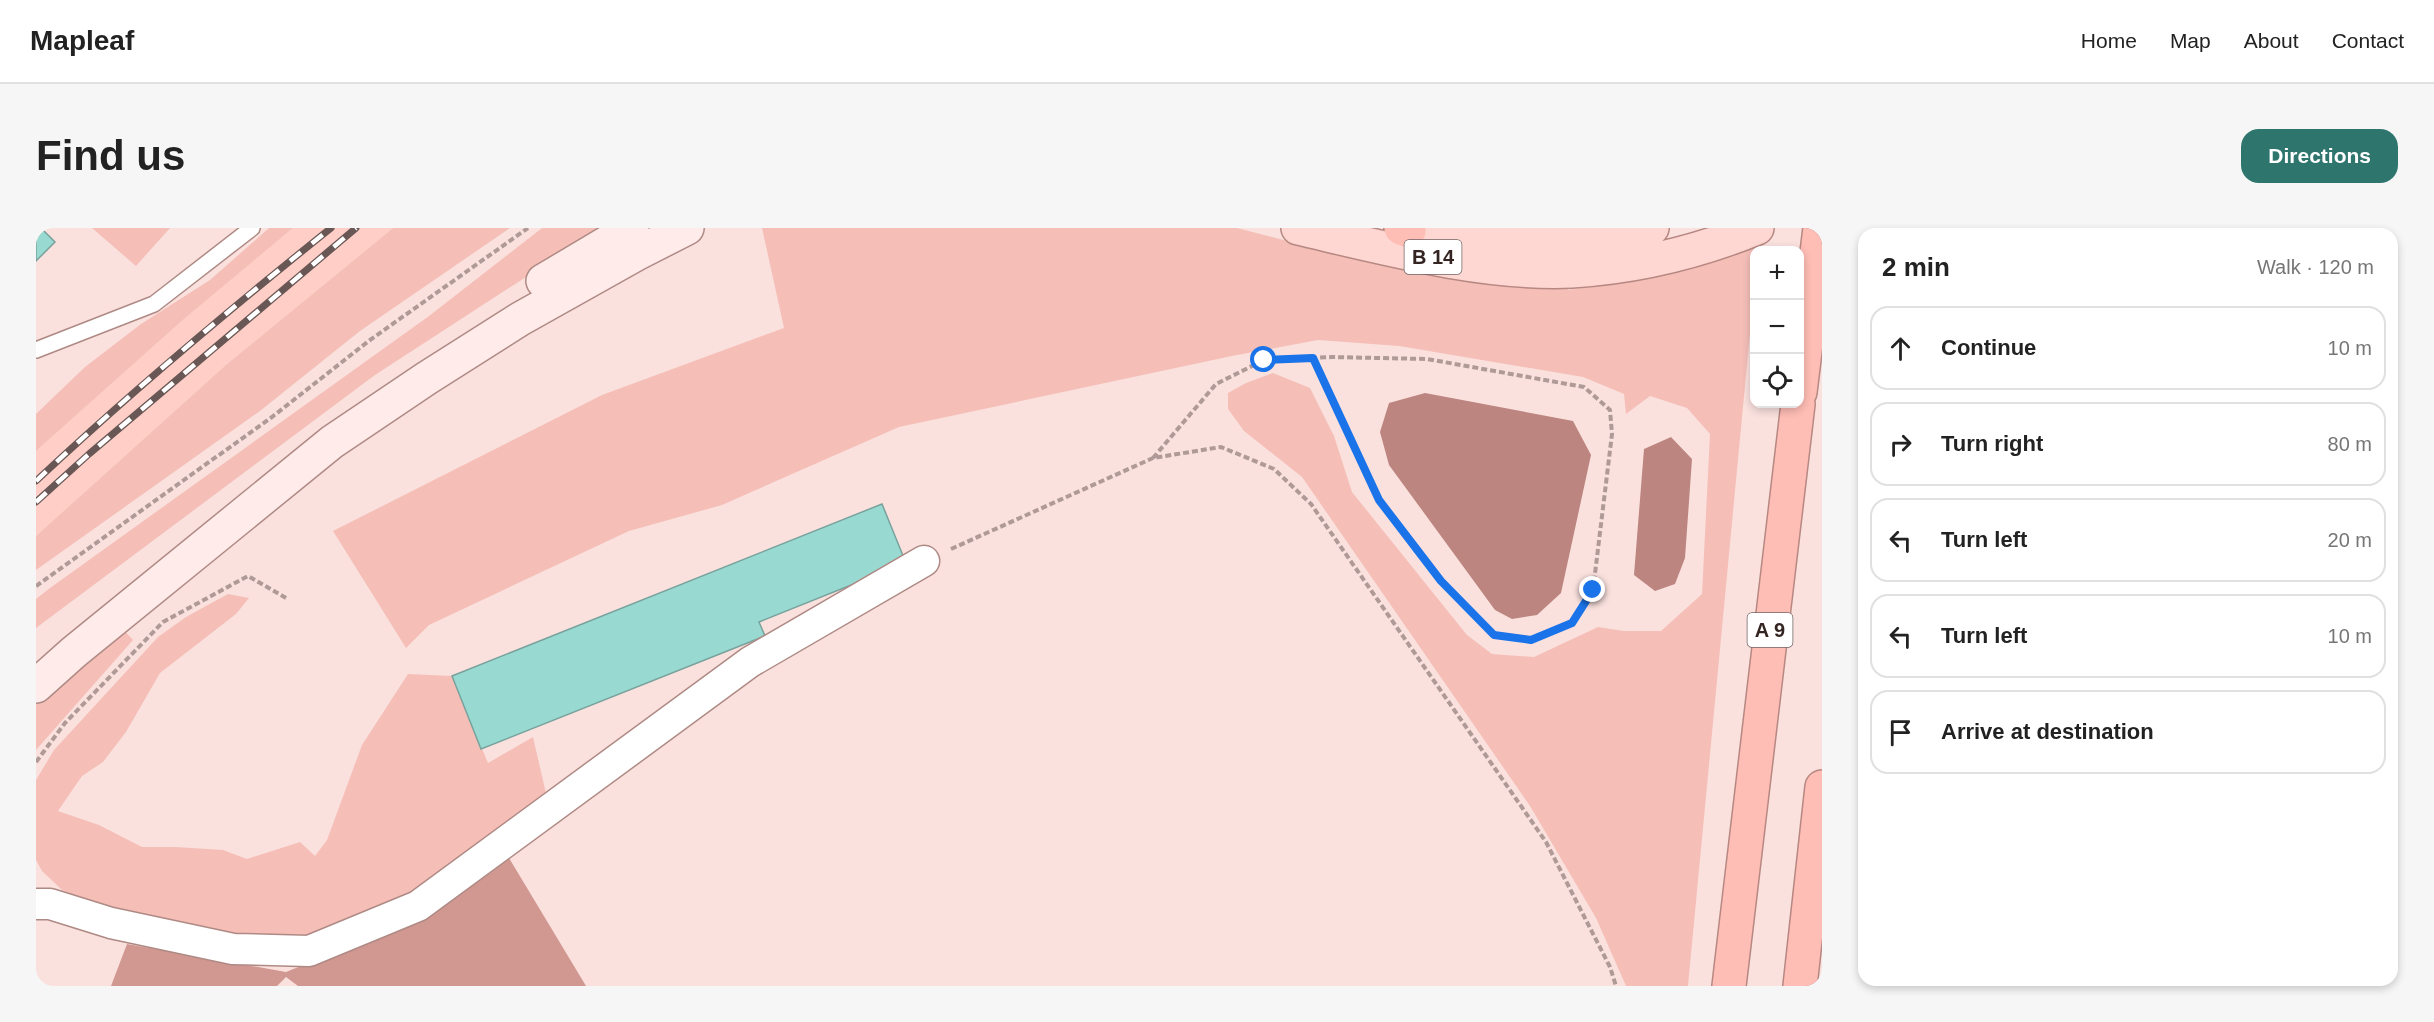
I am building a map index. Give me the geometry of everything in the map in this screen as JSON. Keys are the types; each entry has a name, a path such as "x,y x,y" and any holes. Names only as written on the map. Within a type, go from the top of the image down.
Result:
{"highway":[{"path":"1804,359 1820,228"},
{"name":"A 9","path":"1729,986 1798,408"},
{"path":"1800,986 1822,787"}],"main road":[{"path":"36,660 314,436 420,361 520,296 632,228"},
{"path":"36,686 74,652 332,442 520,319 687,228"},
{"name":"B 14","path":"1298,228 1388,249 1475,264 1573,256 1672,256 1723,242 1757,228"},
{"name":"B 14","path":"1401,229 1443,237 1509,243 1573,256 1652,228"}],"street":[{"path":"36,904 50,904 111,923 233,950 309,951 418,906 750,662 924,561"}],"lane":[{"path":"36,350 154,304 252,228"}],"path":[{"path":"36,586 272,417 370,340 528,228"},
{"path":"1153,458 1216,384 1264,360 1313,358 1438,361 1584,387 1610,410 1612,434 1593,590 1572,623 1531,640 1494,635 1463,604 1441,581 1379,500 1313,358"},
{"path":"924,561 1153,458 1221,447 1274,469 1311,504 1546,842 1610,967 1616,986"},
{"path":"36,762 65,723 163,622 248,576 286,598"}],"shaded area":[{"path":"92,228 170,228 136,266"},
{"path":"269,228 293,228 184,319 36,451 36,414 85,367 141,324 210,280"},
{"path":"293,228 393,228 227,364 36,536 36,451 184,319"},
{"path":"393,228 510,228 360,331 260,411 36,570 36,536 227,364"},
{"path":"542,228 609,228 566,251 375,375 36,628 36,599 429,316"},
{"path":"762,228 1237,228 1414,273 1531,285 1569,283 1568,290 1628,281 1750,247 1750,333 1688,986 1626,986 1596,918 1530,806 1302,477 1244,431 1228,409 1228,393 1246,383 1273,373 1310,388 1334,436 1352,492 1467,635 1492,654 1534,657 1598,627 1624,631 1661,631 1702,594 1710,434 1687,408 1650,396 1626,414 1624,394 1583,377 1399,346 1318,340 1232,356 899,427 722,505 629,531 429,625 406,648 333,531 602,395 784,328"},
{"path":"1425,393 1573,421 1591,455 1561,593 1537,615 1512,619 1495,610 1389,465 1380,432 1389,403"},
{"path":"1671,437 1692,459 1685,558 1675,584 1655,591 1634,575 1644,449"},
{"path":"228,594 249,598 236,614 160,673 126,732 103,762 82,776 58,811 99,825 142,847 223,850 247,859 300,842 315,856 327,840 362,745 408,674 452,676 488,763 533,737 548,802 428,886 312,937 253,938 103,909 62,890 42,871 36,860 36,780 54,750 158,637 186,617"},
{"path":"122,628 133,640 36,750 36,700"},
{"path":"509,858 586,986 298,986 286,977 277,986 111,986 127,944 286,972 400,926 490,873"}],"building":[{"path":"36,228 41,228 55,242 36,261"},
{"path":"882,504 906,563 759,622 765,636 481,749 452,676"}],"railway":[{"path":"36,481 181,352 331,228"},
{"path":"36,502 89,454 356,228"}],"route":[{"path":"1264,360 1313,358 1379,500 1441,581 1494,635 1531,640 1572,623 1593,590"}]}
